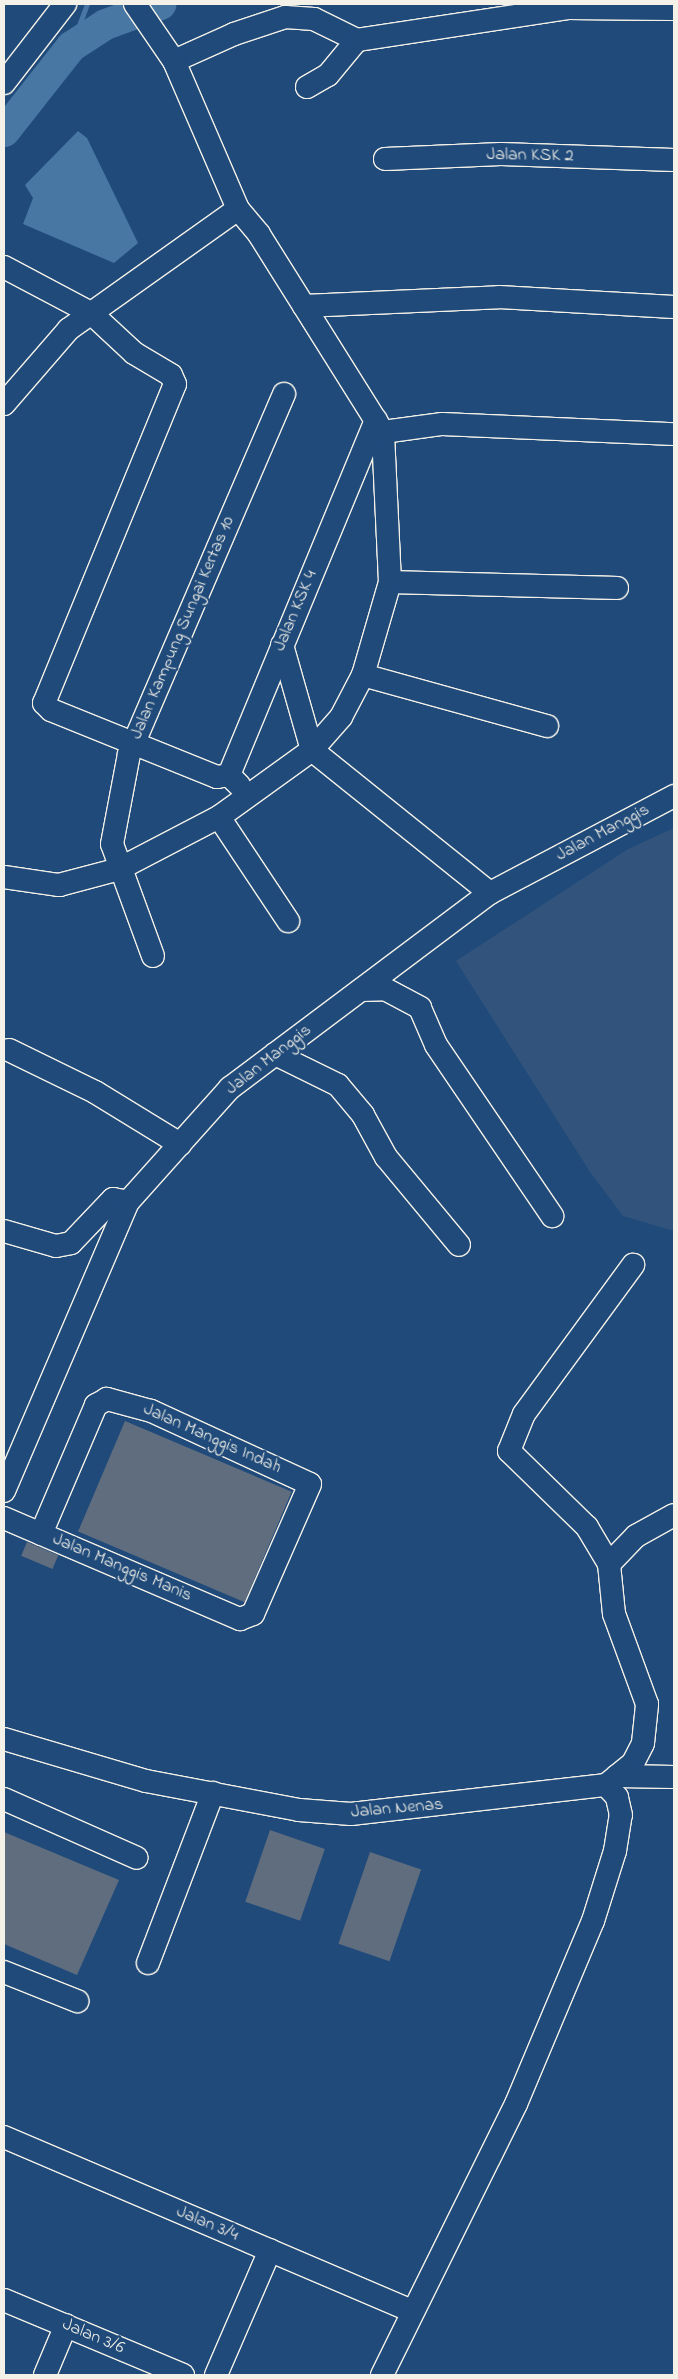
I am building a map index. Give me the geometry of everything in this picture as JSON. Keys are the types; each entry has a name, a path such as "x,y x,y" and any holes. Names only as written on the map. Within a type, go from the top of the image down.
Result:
{"street":[{"path":"4,83 65,4"},
{"path":"4,877 59,884 119,869 219,817 250,797 312,750 341,717 363,675 390,582 380,426 304,306 238,210 170,56 135,4"},
{"path":"170,56 285,17 314,19 357,40 568,8 674,8"},
{"path":"307,87 328,75 357,40"},
{"name":"Jalan KSK 2","path":"385,159 501,154 674,160"},
{"path":"4,404 69,329 238,210"},
{"path":"4,267 91,313 134,353 171,375 175,384 44,703 51,710 217,777 229,775 250,797"},
{"path":"304,306 499,298 674,307"},
{"name":"Jalan Kampung Sungai Kertas 10","path":"153,956 119,869 112,844 133,742 284,394"},
{"path":"380,426 442,424 674,434"},
{"name":"Jalan KSK 4","path":"229,775 282,645 380,426"},
{"path":"390,582 617,588"},
{"path":"282,645 312,750 490,893"},
{"path":"363,675 547,726"},
{"name":"Jalan Manggis","path":"4,1491 128,1202 230,1088 490,893 674,796"},
{"path":"219,817 288,921"},
{"path":"361,990 385,988 420,1008 436,1045 552,1216"},
{"path":"9,1050 95,1092 180,1144"},
{"path":"275,1054 338,1085 363,1114 386,1157 459,1245"},
{"path":"4,1231 56,1246 71,1243 113,1199 128,1202"},
{"path":"382,2375 411,2310 512,2113 593,1921 615,1851 621,1815 612,1780 633,1762 648,1723 635,1666 614,1614 609,1564 588,1527 509,1451 524,1414 633,1265"},
{"name":"Jalan Manggis Indah","path":"40,1534 96,1405 122,1400 151,1411 310,1484 253,1614 240,1618"},
{"path":"609,1564 636,1536 674,1515"},
{"name":"Jalan Manggis Manis","path":"4,1518 240,1618"},
{"name":"Jalan Nenas","path":"4,1739 146,1781 212,1794 350,1814 612,1780 674,1777"},
{"path":"148,1963 212,1794"},
{"path":"4,1799 137,1858"},
{"path":"4,1972 77,2001"},
{"name":"Jalan 3/4","path":"4,2137 411,2310"},
{"path":"216,2375 270,2250"},
{"name":"Jalan 3/6","path":"4,2300 183,2375"},
{"path":"45,2375 66,2325"}],"shaded area":[{"path":"78,131 87,138 138,243 114,263 23,224 33,198 25,185"},
{"path":"674,828 674,1231 623,1216 590,1172 456,961 628,849"}],"building":[{"path":"125,1421 292,1492 245,1602 78,1531"},
{"path":"27,1542 58,1555 52,1569 21,1556"},
{"path":"270,1830 325,1849 300,1921 245,1902"},
{"path":"4,1832 119,1880 77,1975 4,1944"},
{"path":"370,1852 421,1870 389,1961 338,1944"}],"waterway":[{"path":"71,46 87,4"},
{"path":"4,131 71,46 105,24 160,4"}]}
